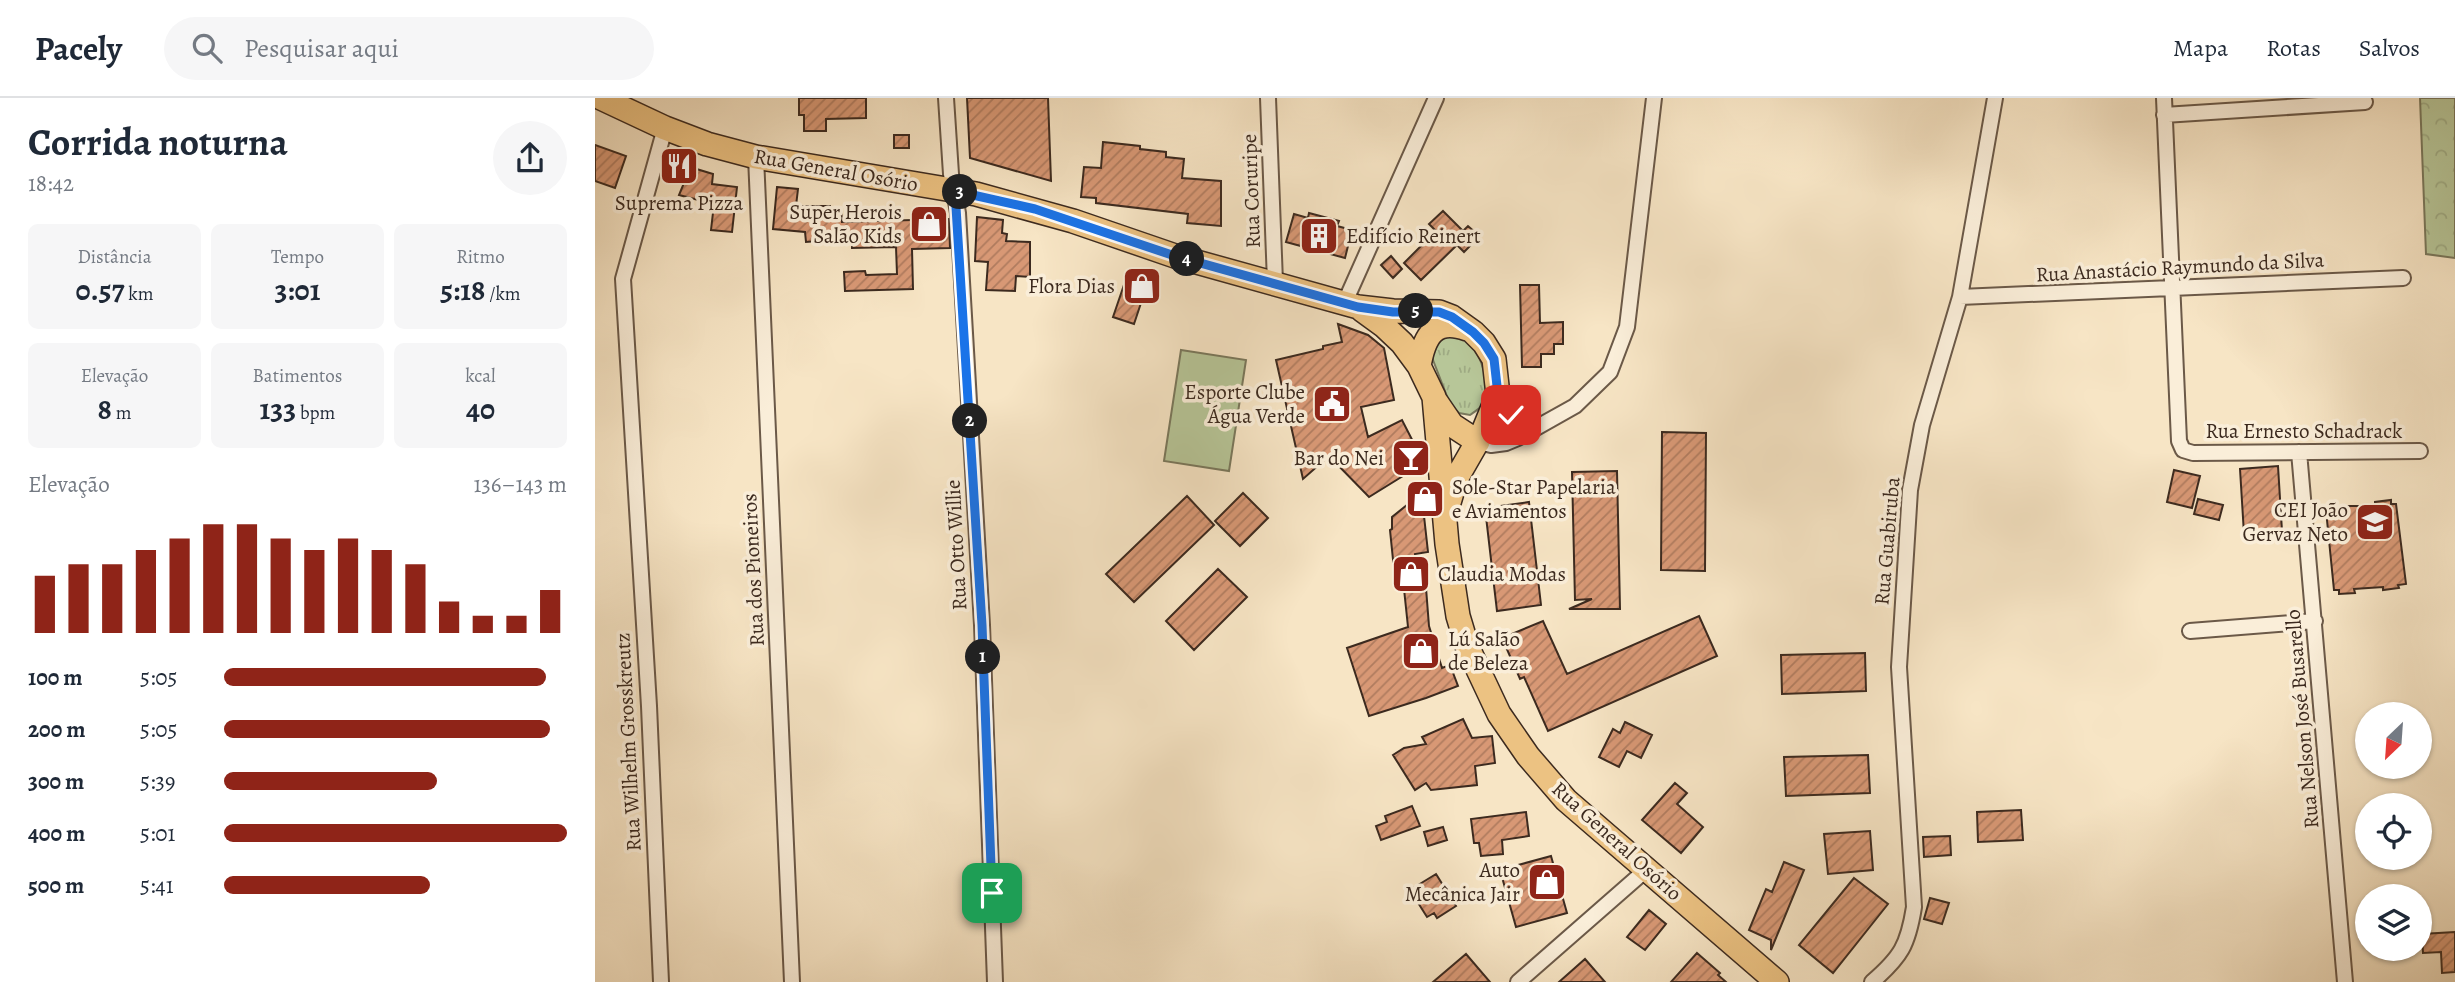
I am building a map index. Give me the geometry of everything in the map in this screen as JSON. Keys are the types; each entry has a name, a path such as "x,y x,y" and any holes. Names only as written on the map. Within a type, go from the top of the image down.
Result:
{"main road":[{"name":"Rua General Osório","path":"601,98 706,144 756,157 955,191 1035,209 1175,256 1351,304 1393,312 1439,312 1452,317 1473,332 1494,359 1498,395 1489,420 1468,436 1445,516"},
{"name":"Rua General Osório","path":"1351,304 1384,326 1419,366 1434,397 1458,616 1467,646 1499,715 1528,756 1566,800 1777,982"},
{"path":"1419,366 1429,335 1439,328 1449,325 1473,332"},
{"path":"1434,397 1446,418 1468,436"}],"street":[{"name":"Rua Otto Willie","path":"946,98 951,174 955,191 982,625 995,982"},
{"name":"Rua Coruripe","path":"1268,98 1275,282"},
{"path":"1351,304 1436,98"},
{"path":"1468,436 1491,445 1506,443 1575,406 1610,372 1627,327 1654,98"},
{"name":"Rua Guabiruba","path":"1872,982 1894,964 1903,951 1910,933 1914,907 1899,667 1910,490 1922,425 1960,297 1995,98"},
{"path":"2164,98 2172,288"},
{"path":"2164,115 2365,102"},
{"name":"Rua Wilhelm Grosskreutz","path":"661,982 649,706 623,279 665,128"},
{"name":"Rua dos Pioneiros","path":"756,157 792,982"},
{"name":"Rua Anastácio Raymundo da Silva","path":"1960,297 2403,278"},
{"name":"Rua Ernesto Schadrack","path":"2172,288 2179,441 2183,450 2193,453 2420,451"},
{"path":"1498,395 1518,421 1537,427"},
{"name":"Rua Nelson José Busarello","path":"2299,452 2345,982"},
{"path":"2190,631 2315,621"},
{"path":"1518,982 1647,869"}],"green space":[{"path":"2420,98 2455,98 2455,258 2426,254"},
{"path":"1442,336 1455,336 1466,340 1481,363 1486,382 1485,399 1470,415 1459,413 1450,404 1433,360 1433,350"},
{"path":"1181,350 1246,360 1229,471 1164,461"}],"building":[{"path":"799,98 866,98 866,118 826,119 826,131 804,131 804,115 799,115"},
{"path":"967,98 1048,98 1051,181 970,158"},
{"path":"894,135 909,135 909,148 894,148"},
{"path":"1103,142 1166,152 1166,157 1184,159 1182,178 1221,181 1221,226 1187,223 1188,214 1096,203 1096,198 1081,197 1084,167 1101,168"},
{"path":"595,145 626,156 615,188 595,181"},
{"path":"680,152 694,157 690,167 713,174 712,184 737,187 732,232 711,230 714,204 679,195 684,183 664,176 667,158"},
{"path":"777,187 798,189 796,206 841,208 842,222 949,219 950,248 912,249 913,289 845,291 844,272 865,271 866,275 897,274 896,247 852,248 852,235 818,236 818,241 806,242 805,232 773,229"},
{"path":"1443,211 1463,231 1468,226 1476,233 1471,245 1464,252 1457,245 1421,280 1404,263 1436,231 1429,224"},
{"name":"Edifício Reinert","path":"1309,213 1339,221 1337,226 1352,230 1345,258 1286,242 1294,214 1308,218"},
{"path":"977,217 1003,220 1002,233 1007,234 1006,241 1030,242 1030,277 1016,276 1015,291 986,290 988,262 975,261"},
{"path":"1391,256 1402,269 1393,278 1381,265"},
{"path":"1127,276 1158,288 1154,301 1143,297 1134,324 1113,317"},
{"path":"1520,285 1539,285 1540,323 1563,322 1563,344 1554,344 1554,354 1541,354 1541,367 1522,367"},
{"name":"Esporte Clube Água Verde","path":"1338,324 1368,335 1384,348 1394,400 1361,407 1368,437 1402,420 1424,463 1369,497 1329,456 1303,479 1276,360 1342,342"},
{"path":"1662,432 1706,433 1705,571 1661,570"},
{"path":"2278,466 2282,531 2244,534 2240,469"},
{"path":"2174,470 2200,476 2192,508 2167,502"},
{"path":"1617,471 1620,609 1569,609 1592,599 1575,600 1572,472"},
{"path":"1428,488 1430,516 1424,516 1428,552 1415,554 1419,588 1426,588 1429,626 1442,668 1450,665 1458,686 1369,716 1347,648 1408,627 1404,589 1396,589 1390,530 1392,517"},
{"path":"1243,493 1268,518 1240,546 1215,521"},
{"path":"1187,496 1214,525 1134,602 1106,574"},
{"path":"2198,499 2223,505 2219,520 2194,514"},
{"path":"2391,500 2391,504 2396,504 2406,584 2398,585 2399,588 2354,589 2355,593 2339,594 2339,590 2334,590 2326,510 2347,506 2375,506 2375,502"},
{"path":"1529,502 1541,605 1497,611 1485,508"},
{"path":"1218,569 1247,597 1194,650 1166,621"},
{"path":"1699,616 1717,656 1548,731 1524,677 1520,679 1502,638 1543,621 1567,674"},
{"path":"1865,653 1866,691 1782,694 1781,655"},
{"path":"1463,719 1472,738 1492,736 1495,763 1475,766 1477,785 1431,790 1426,783 1415,790 1393,755 1404,748 1426,744 1422,737"},
{"path":"1625,722 1652,735 1641,758 1627,751 1619,767 1599,757 1613,729 1620,733"},
{"path":"1868,755 1870,793 1786,796 1784,757"},
{"path":"1675,783 1687,793 1677,804 1703,827 1681,853 1642,820"},
{"path":"1412,806 1420,826 1381,840 1376,826 1387,822 1385,816"},
{"path":"2021,810 2023,840 1978,842 1977,812"},
{"path":"1526,812 1529,836 1502,840 1503,854 1481,856 1479,843 1474,843 1471,819"},
{"path":"1443,827 1447,840 1428,846 1424,832"},
{"path":"1870,831 1873,870 1828,874 1824,834"},
{"path":"1950,836 1951,855 1924,857 1923,837"},
{"path":"1551,856 1567,913 1516,927 1500,870"},
{"path":"1784,862 1804,870 1771,950 1771,940 1749,930 1766,889 1772,892"},
{"path":"1436,874 1456,906 1437,918 1434,913 1427,917 1410,890"},
{"path":"1854,878 1888,904 1833,973 1799,945"},
{"path":"1930,898 1949,903 1942,924 1924,919"},
{"path":"1649,910 1666,924 1645,950 1627,937"},
{"path":"2455,932 2455,972 2442,973 2441,952 2432,952 2432,933"},
{"path":"1697,953 1720,973 1718,975 1726,982 1671,982"},
{"path":"1466,954 1490,982 1433,982"},
{"path":"1585,959 1605,982 1559,982"}],"place":[{"name":"Suprema Pizza","path":"679,166"},
{"name":"Super Herois Salão Kids","path":"929,224"},
{"name":"Edifício Reinert","path":"1319,236"},
{"name":"Flora Dias","path":"1142,286"},
{"name":"Esporte Clube Água Verde","path":"1332,404"},
{"name":"Bar do Nei","path":"1411,458"},
{"name":"Sole-Star Papelaria e Aviamentos","path":"1425,499"},
{"name":"CEI João Gervaz Neto","path":"2375,522"},
{"name":"Claudia Modas","path":"1411,574"},
{"name":"Lú Salão de Beleza","path":"1421,651"},
{"name":"Auto Mecânica Jair","path":"1547,882"}],"route":[{"path":"992,893 982,625 955,191 1035,209 1175,256 1358,307 1393,312 1439,312 1452,317 1473,332 1494,359 1498,395 1511,415"}]}
